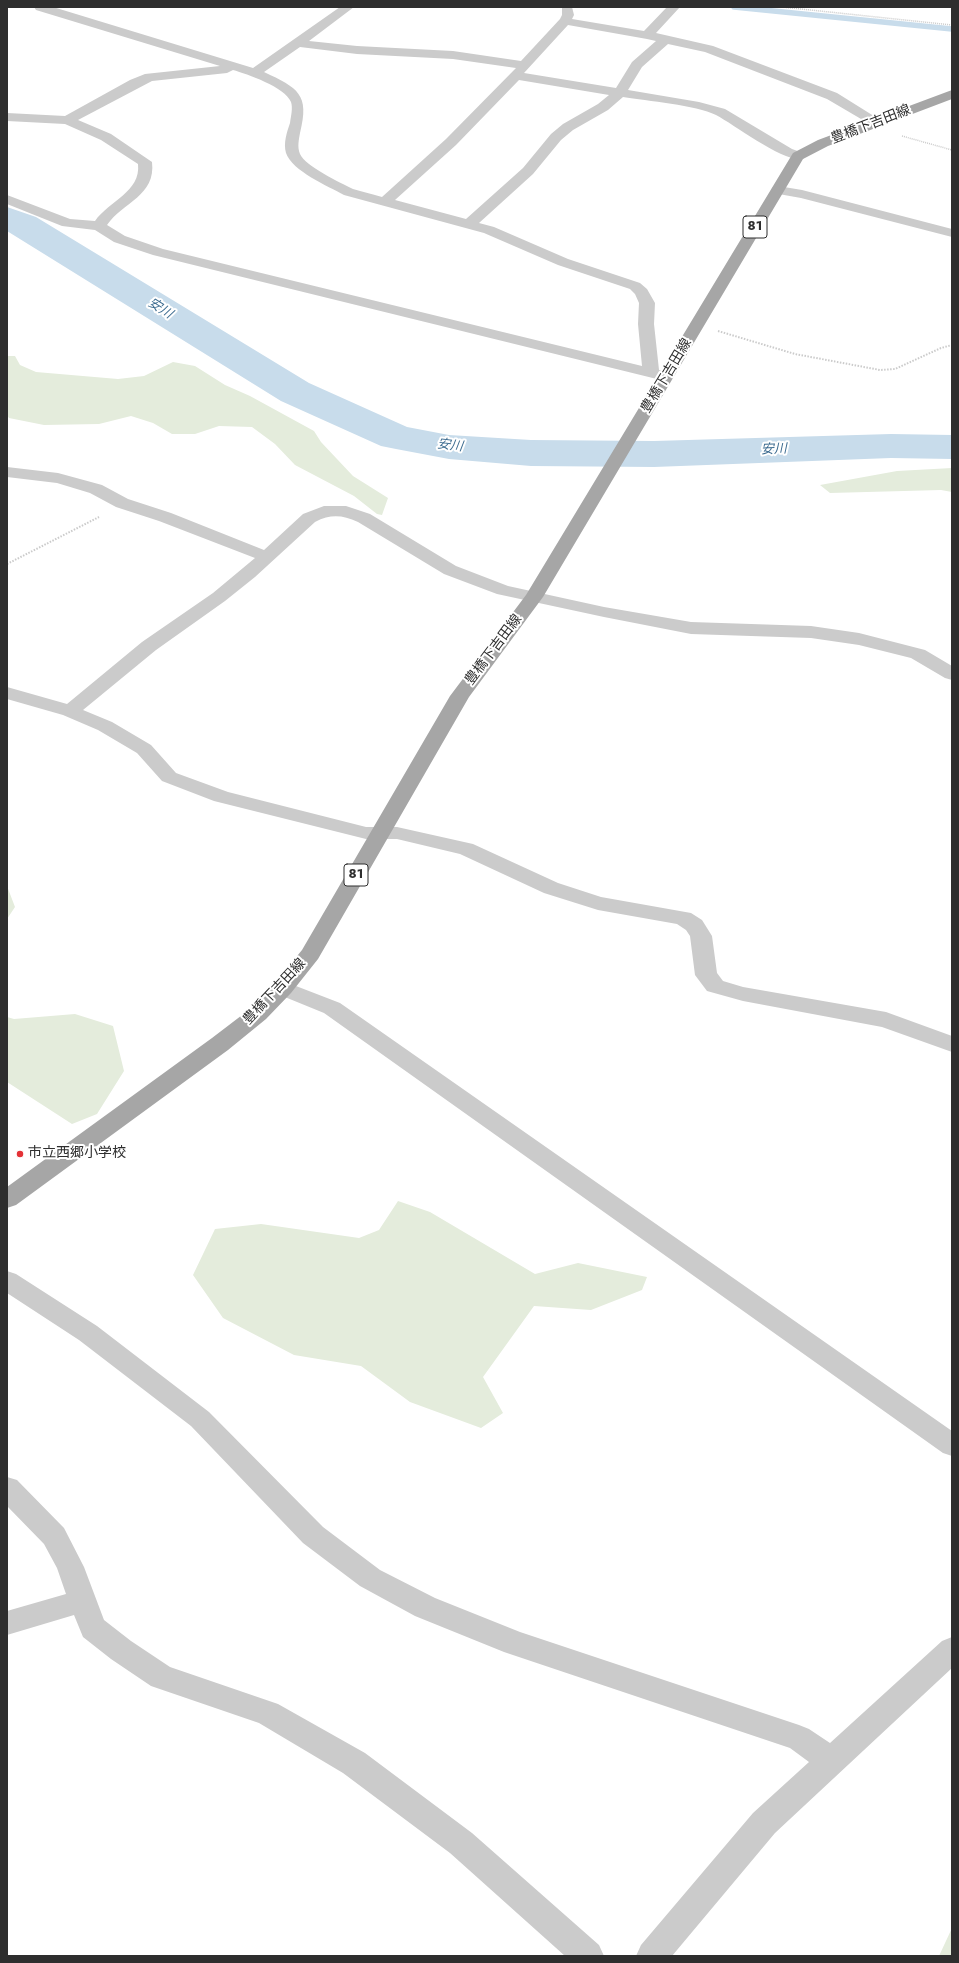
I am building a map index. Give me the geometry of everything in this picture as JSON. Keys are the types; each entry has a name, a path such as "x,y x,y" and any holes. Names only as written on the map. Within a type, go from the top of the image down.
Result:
{"main road":[{"name":"豊橋下吉田線","path":"7,1199 220,1044 258,1014 283,988 310,954 460,696 534,597 613,468 628,441 658,374 697,326 798,156 823,143 952,94"}],"street":[{"path":"40,7 253,72 294,95 299,108 292,150 296,159 332,183 349,192 469,224 519,242 563,262 635,286 642,292 646,303 647,348 658,374"},
{"path":"253,72 261,69 348,7"},
{"path":"386,201 450,142 520,70 565,20 568,15 568,8 563,7"},
{"path":"647,35 674,7"},
{"path":"565,20 647,35 709,49 832,96 878,123"},
{"path":"469,224 528,171 556,137 568,127 603,107 619,94 637,64 666,39"},
{"path":"297,43 364,51 393,53 423,52 453,55 619,94 699,106 720,112 787,152 798,156"},
{"path":"67,120 135,83 150,77 236,67"},
{"path":"7,117 67,120 106,137 129,150 145,162 148,170 145,181 132,195 103,218 99,226"},
{"path":"778,190 802,194 952,233"},
{"path":"7,199 66,223 99,226 127,243 158,252 658,374"},
{"path":"7,472 58,478 96,489 122,503 165,516 267,557"},
{"path":"70,711 149,646 219,597 267,557 309,518 324,512 346,511 364,518 450,570 503,590 691,628 811,632 859,639 918,654 952,674"},
{"path":"7,693 70,711 105,726 144,749 169,777 221,797 366,834 397,834 466,849 551,888 598,903 683,918 694,925 701,936 706,974 715,986 743,994 886,1020 952,1044"},
{"path":"283,988 332,1008 952,1445"},
{"path":"7,1281 88,1333 200,1419 314,1535 370,1578 425,1607 514,1643 799,1738 831,1760"},
{"path":"7,1488 54,1536 70,1567 82,1601 94,1628 121,1650 161,1677 268,1713 354,1763 461,1843 588,1956"},
{"path":"7,1623 82,1601"},
{"path":"652,1956 764,1823 952,1650"}],"path":[{"path":"782,7 952,25"},
{"path":"878,123 885,129 911,139 952,150"},
{"path":"697,326 795,354 880,370 895,369 941,348 952,345"},
{"path":"7,564 88,524 122,503"}],"green space":[{"path":"7,356 15,356 20,365 36,372 118,379 144,376 173,362 195,366 225,385 250,396 314,431 321,442 353,476 388,498 382,515 377,514 354,496 295,465 275,444 252,427 219,426 195,434 172,434 153,423 131,416 99,424 44,425 9,418 7,415"},
{"path":"952,468 952,492 941,490 830,493 820,485 897,471"},
{"path":"7,886 15,907 7,919"},
{"path":"75,1014 113,1026 124,1071 97,1114 72,1124 7,1082 7,1017 14,1019"},
{"path":"398,1201 430,1212 535,1274 578,1263 647,1277 642,1290 591,1310 534,1306 483,1377 503,1413 481,1428 410,1402 361,1366 294,1355 223,1318 193,1275 215,1229 261,1224 359,1238 379,1230"},
{"path":"952,1928 952,1956 939,1956"}],"waterway":[{"path":"734,7 952,29"},
{"name":"安川","path":"7,218 23,225 76,259 295,392 396,437 449,447 531,453 654,454 891,446 952,447"}],"place":[{"name":"市立西郷小学校","path":"20,1154"}]}
